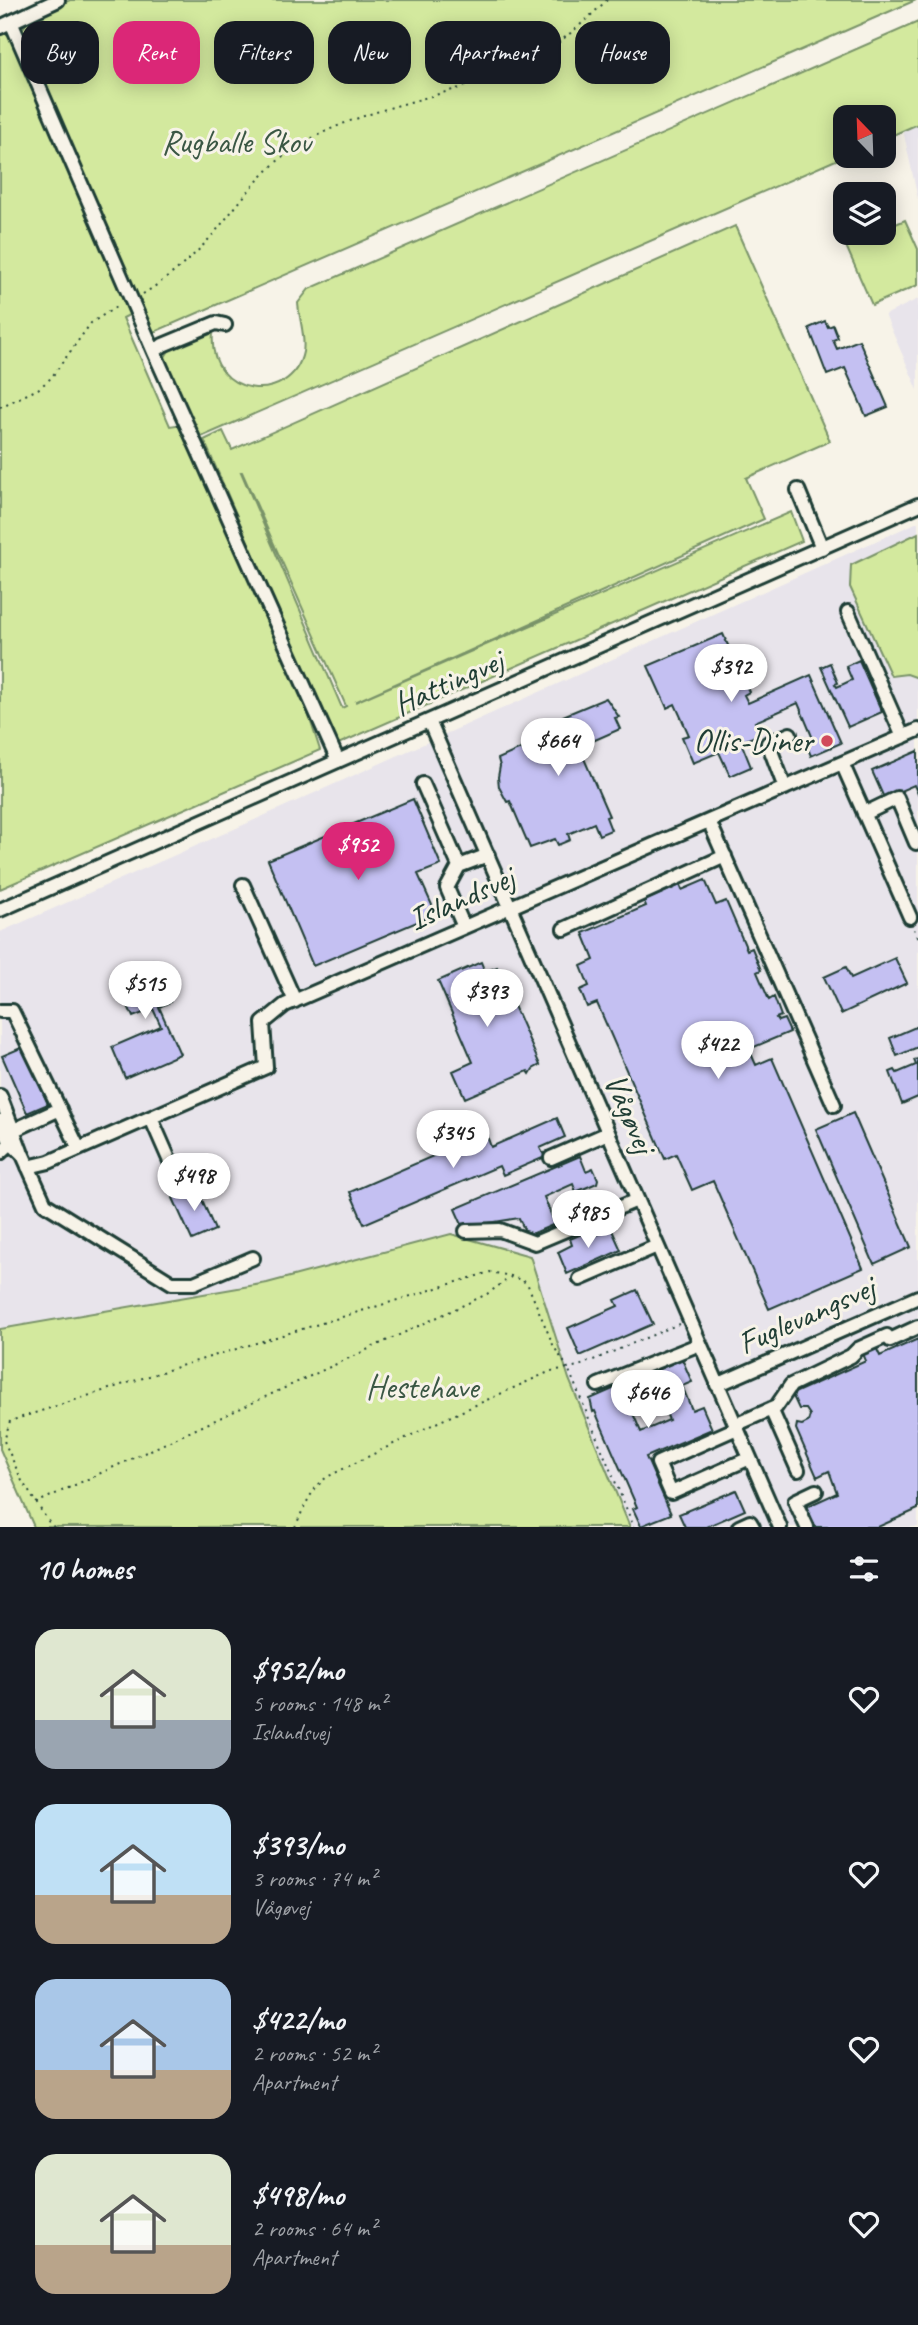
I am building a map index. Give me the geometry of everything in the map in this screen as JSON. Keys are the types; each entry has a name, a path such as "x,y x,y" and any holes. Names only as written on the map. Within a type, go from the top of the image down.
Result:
{"street":[{"path":"58,0 5,24 338,761"},
{"path":"154,352 163,345 216,323 225,325"},
{"path":"798,490 822,548"},
{"name":"Hattingvej","path":"0,910 918,505"},
{"path":"848,612 903,737"},
{"name":"Vågøvej","path":"429,721 780,1527"},
{"name":"Islandsvej","path":"28,1167 49,1162 266,1067 263,1023 285,1005 918,730"},
{"path":"785,788 768,743 790,734"},
{"path":"842,763 909,917"},
{"path":"423,784 459,866"},
{"path":"864,814 897,798 916,843"},
{"path":"709,821 834,1105"},
{"path":"464,927 447,888 459,866 488,855"},
{"path":"564,929 725,856"},
{"path":"243,885 295,1001"},
{"path":"0,1011 12,1011 79,1149"},
{"path":"0,1096 12,1137"},
{"path":"0,1153 12,1137 60,1109"},
{"path":"150,1118 179,1182"},
{"path":"0,1121 23,1155 45,1204 172,1283 194,1283 253,1258"},
{"path":"551,1158 608,1133"},
{"path":"466,1231 500,1230 535,1243 637,1200"},
{"path":"580,1279 657,1247"},
{"name":"Fuglevangsvej","path":"717,1385 918,1297"},
{"path":"750,1458 671,1493 658,1463 776,1407 791,1385 851,1356 858,1349 887,1336 890,1340 918,1327"},
{"path":"598,1385 700,1344"},
{"path":"771,1409 799,1470"},
{"path":"807,1527 795,1501 816,1491"},
{"path":"739,1527 750,1522 753,1527"}],"path":[{"path":"0,407 38,389 51,378 91,323 117,305 132,300 184,264 247,193 290,152 315,136 401,103 514,69 549,50 607,0"},
{"path":"54,1527 22,1481 4,1441 10,1421 490,1272 511,1276 527,1283 554,1347 568,1368 634,1527"},
{"path":"36,1503 487,1294 511,1276"},
{"path":"295,1527 316,1485 327,1477 438,1422 551,1371 579,1366 690,1319"}],"shaded area":[{"path":"918,124 918,199 903,130"},
{"path":"918,299 918,390 885,315"},
{"path":"918,522 918,1527 630,1527 569,1379 530,1257 451,1234 267,1283 0,1329 0,932"}],"green space":[{"name":"Rugballe Skov","path":"70,0 916,0 152,333 44,84 99,84 99,21 29,21"},
{"path":"918,22 918,124 896,134 896,105 833,105 833,161 199,438 163,360 170,349 205,332 213,333 215,355 223,371 236,382 252,388 268,387 283,381 296,369 303,352 298,303 309,289"},
{"name":"Rugballe Skov","path":"0,33 11,35 21,58 21,84 32,84 131,314 123,318 170,426 182,424 305,704 320,750 0,889"},
{"path":"905,220 918,249 918,285 872,305 846,246 896,245 896,224"},
{"path":"735,226 830,441 746,478 764,519 355,702 791,512 802,541 336,745 204,440 223,431 232,450","holes":["241,472 346,706 342,708"]},
{"path":"918,533 918,678 907,674 891,676 850,587 851,565"},
{"name":"Hestehave","path":"451,1234 530,1256 569,1379 630,1527 34,1527 0,1449 0,1329 267,1283"}],"building":[{"path":"825,321 828,327 833,325 838,338 833,340 837,349 859,340 888,407 866,416 845,368 827,375 809,328"},
{"path":"723,634 738,668 736,669 749,692 744,695 748,703 811,675 841,743 811,756 806,744 814,741 798,703 755,722 760,734 741,742 751,767 730,776 719,752 693,763 682,737 689,735 675,704 667,708 648,666"},
{"path":"859,660 882,712 848,727 821,667 830,663 837,687 852,680 846,666"},
{"path":"606,698 619,717 615,718 620,729 579,747 609,816 606,817 611,830 599,835 594,823 568,834 570,840 558,845 555,839 530,848 510,801 507,802 499,787 498,759 532,744 537,736 563,726 563,716"},
{"path":"918,751 918,794 914,785 884,798 872,771"},
{"path":"413,799 441,865 418,874 436,914 313,966 268,860"},
{"path":"705,880 716,905 726,901 747,950 752,948 761,970 757,972 769,1000 774,997 781,1016 776,1018 778,1021 784,1019 790,1032 749,1049 756,1065 772,1058 863,1268 769,1309 713,1181 692,1190 676,1154 665,1159 597,1003 587,1007 580,990 589,986 581,966 594,960 583,933 646,906 644,901 680,885 682,890"},
{"path":"895,958 907,983 841,1014 824,977 846,967 851,978"},
{"path":"152,960 170,1002 159,1007 180,1054 125,1078 112,1047 161,1026 153,1009 133,1017 115,977"},
{"path":"481,962 485,972 497,967 540,1065 530,1074 528,1071 465,1098 453,1071 473,1062 438,981"},
{"path":"918,1026 918,1047 897,1056 890,1038"},
{"path":"23,1047 48,1104 27,1113 2,1056"},
{"path":"918,1059 918,1097 902,1104 890,1072 895,1070 897,1073 916,1065 914,1060"},
{"path":"853,1113 911,1247 874,1264 816,1129"},
{"path":"557,1118 565,1137 540,1148 545,1157 503,1175 499,1166 364,1224 350,1192 486,1133 491,1147"},
{"path":"580,1156 586,1171 593,1168 597,1183 576,1192 573,1184 544,1197 555,1224 527,1236 519,1218 463,1227 455,1209"},
{"path":"197,1188 215,1230 192,1240 173,1198 187,1189"},
{"path":"611,1228 621,1250 567,1274 558,1252 572,1245 570,1239 591,1230 594,1236"},
{"path":"637,1290 653,1324 580,1356 568,1328 618,1306 615,1300"},
{"path":"918,1339 918,1509 878,1527 815,1527 806,1507 837,1493 829,1471 817,1477 796,1429 797,1424 808,1422 810,1415 806,1409 799,1409 792,1394 866,1361 862,1351 875,1345 880,1356"},
{"path":"682,1359 692,1382 682,1386 692,1410 702,1406 712,1429 646,1457 671,1514 641,1526 633,1509 637,1507 595,1411 593,1412 590,1399","holes":["659,1396 669,1420 641,1432 631,1409"]},
{"path":"736,1490 745,1510 706,1527 685,1527 679,1514"}],"place":[{"name":"Ollis-Diner","path":"827,741"}]}
